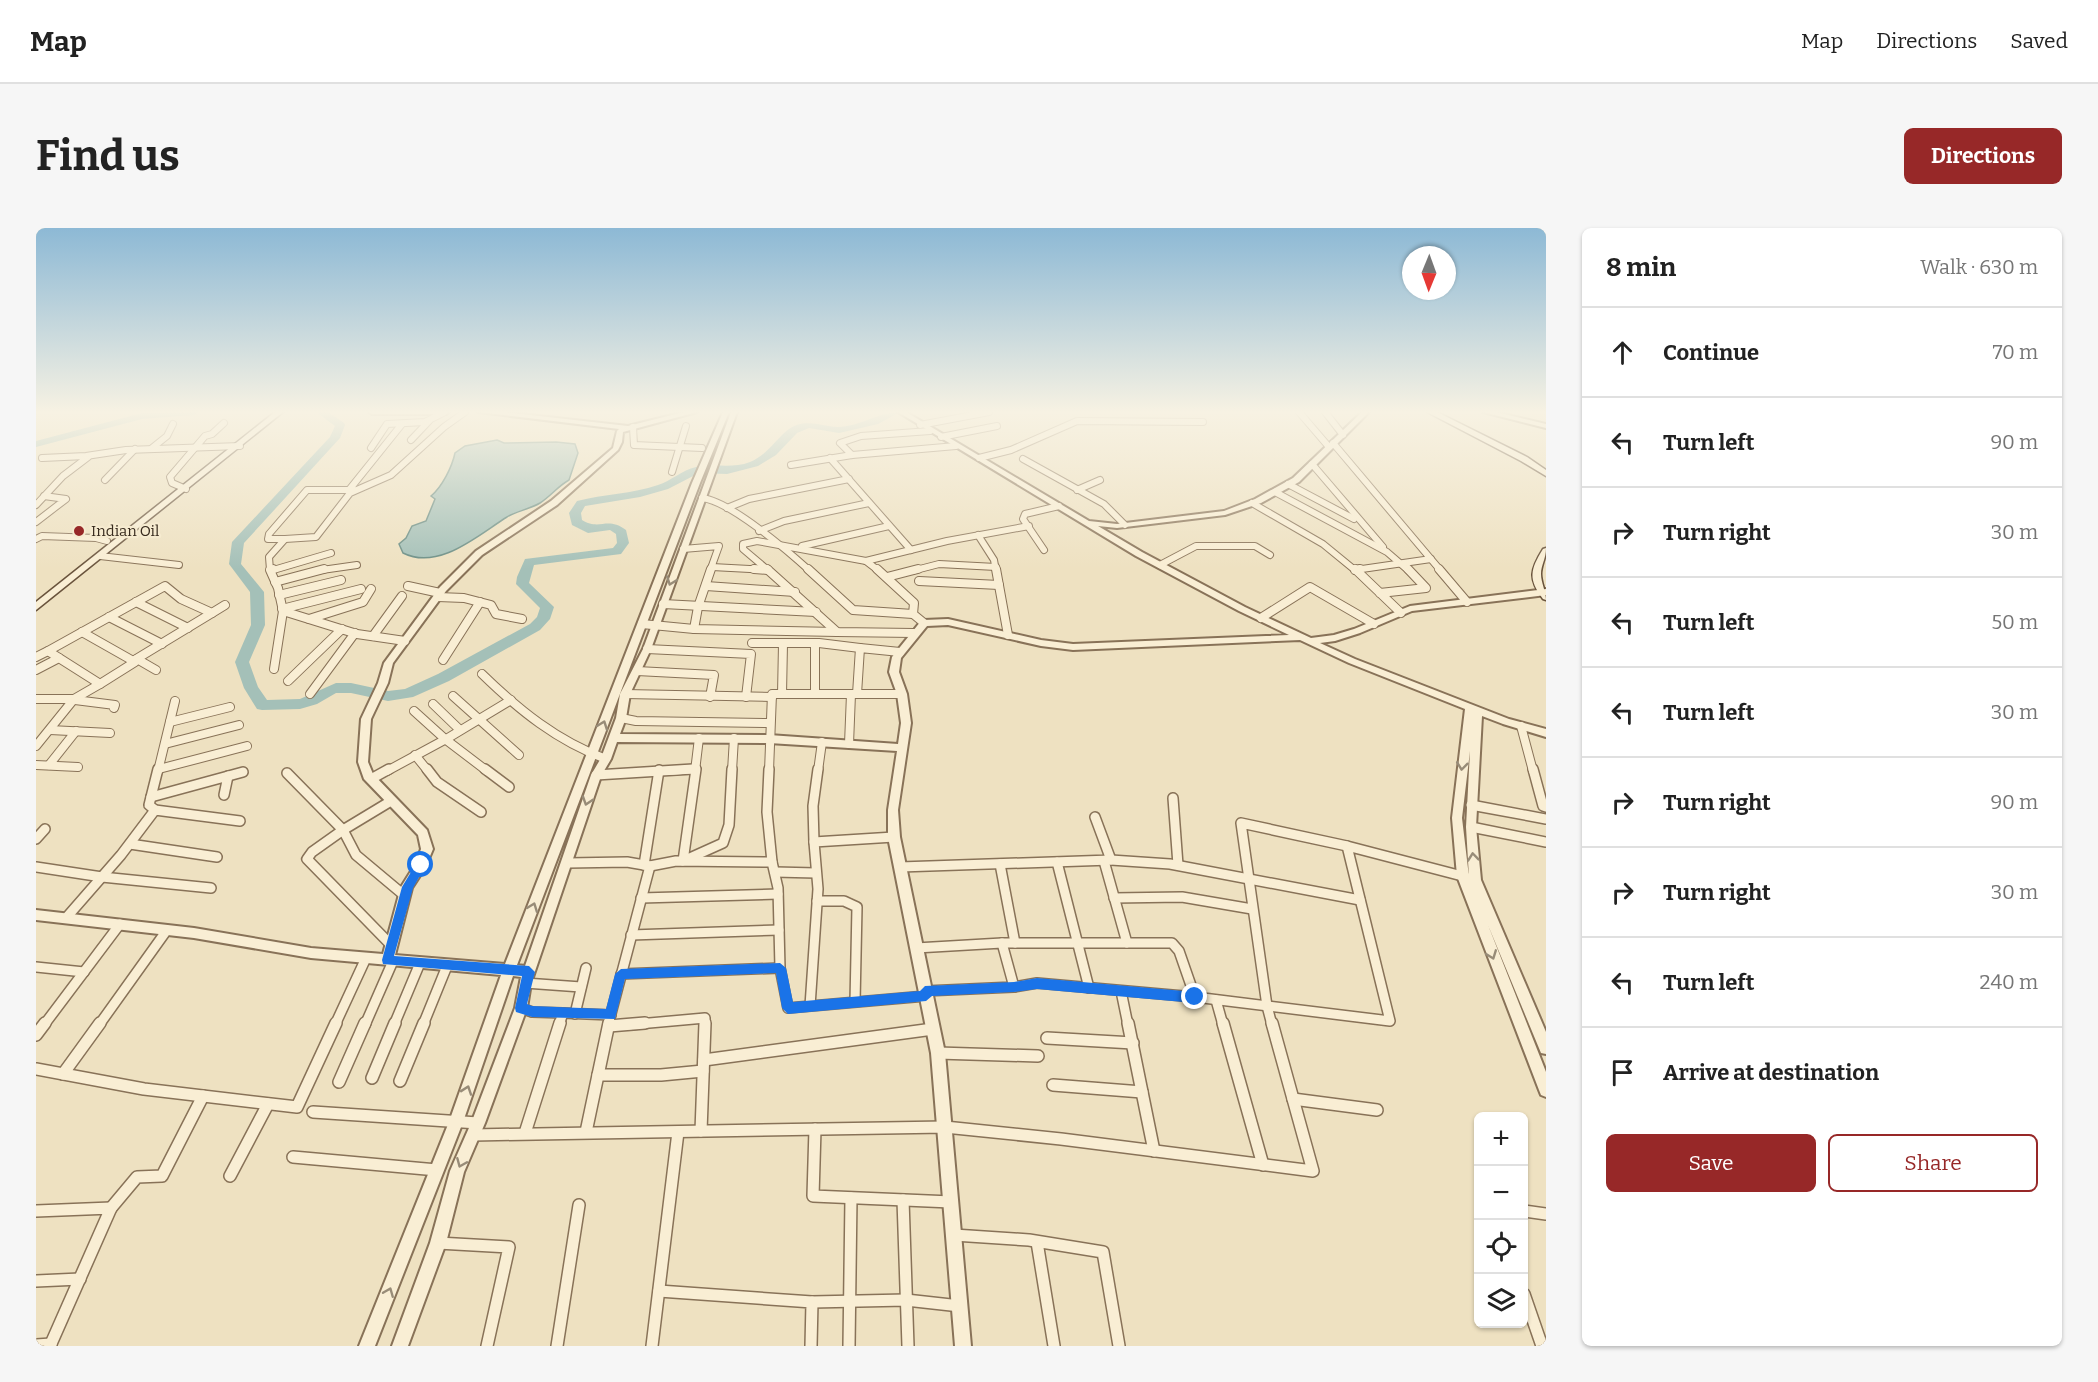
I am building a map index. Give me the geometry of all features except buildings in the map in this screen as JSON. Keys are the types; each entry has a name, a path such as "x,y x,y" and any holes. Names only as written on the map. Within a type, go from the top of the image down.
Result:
{"main road":[{"path":"36,607 213,464"},
{"path":"1532,464 1546,474"},
{"path":"36,598 106,541 183,488"},
{"path":"106,541 118,542"},
{"path":"1544,593 1535,574 1546,551"}],"street":[{"path":"36,505 63,476 79,464"},
{"path":"105,480 120,464"},
{"path":"181,464 170,477 172,483 183,488"},
{"path":"371,464 351,490 316,537 268,539 269,534 308,490 351,490 391,475 403,464"},
{"path":"339,1082 390,960 391,945 405,896 427,849 423,832 371,779 363,762 366,718 370,708 383,683 389,663 439,595 479,553 580,482 599,464"},
{"path":"672,472 674,464"},
{"path":"400,1346 438,1243 457,1172 476,1129 521,1008 527,977 596,775 606,759 614,738 621,718 625,694 656,626 709,464"},
{"path":"367,1346 456,1122 509,970 642,624 712,464"},
{"path":"791,465 796,464"},
{"path":"836,464 910,550"},
{"path":"989,464 1160,565 1279,627 1352,661 1474,709 1546,734"},
{"path":"1032,464 1104,504 1121,525"},
{"path":"1088,523 1121,525 1225,513 1275,492 1312,464"},
{"path":"1312,464 1387,552"},
{"path":"1348,464 1467,602"},
{"path":"727,508 749,499 849,479"},
{"path":"1077,490 1100,480"},
{"path":"1288,484 1359,521"},
{"path":"701,489 776,544 853,610 913,614 924,623 948,622 1041,643 1074,647 1249,638 1335,638 1410,609 1544,593"},
{"path":"36,492 66,499 36,522"},
{"path":"1275,492 1387,552 1402,563 1426,588 1380,593"},
{"path":"759,531 784,521 869,503"},
{"path":"1252,503 1323,544 1401,613"},
{"path":"1044,550 1023,519 1025,514 1059,506"},
{"path":"1115,539 1121,525"},
{"path":"799,547 889,526"},
{"path":"866,561 978,535 1029,526"},
{"path":"978,535 994,560 1008,635"},
{"path":"36,539 42,536 96,538 106,541"},
{"path":"274,669 282,610 270,570 269,557 285,539"},
{"path":"837,632 795,592 742,549 743,544 757,541 866,561 888,577 914,603 913,614"},
{"path":"683,549 719,546 698,607 694,629"},
{"path":"1160,565 1196,546 1255,546 1270,555"},
{"path":"270,570 332,553"},
{"path":"100,556 179,565"},
{"path":"1355,570 1431,559"},
{"path":"888,577 939,564 996,567"},
{"path":"275,582 318,570 357,565"},
{"path":"712,567 769,570"},
{"path":"279,595 341,580"},
{"path":"920,581 999,585"},
{"path":"36,657 165,586 180,598 212,613"},
{"path":"408,586 439,595 480,602 491,606 496,614 522,619"},
{"path":"705,586 795,592"},
{"path":"1261,618 1310,587 1374,624"},
{"path":"282,610 361,589"},
{"path":"309,619 363,602 371,589"},
{"path":"373,636 402,596"},
{"path":"136,602 188,628"},
{"path":"443,660 480,602"},
{"path":"663,604 816,612"},
{"path":"37,742 50,730 74,699 225,605"},
{"path":"282,610 355,633 405,641"},
{"path":"109,617 162,644"},
{"path":"924,623 900,652 894,672 902,694 906,723 893,810 894,837 938,1053 963,1346"},
{"path":"642,624 694,629 914,633"},
{"path":"1249,638 1279,627"},
{"path":"288,681 342,629"},
{"path":"746,697 753,630"},
{"path":"82,632 156,670"},
{"path":"310,694 355,633"},
{"path":"752,643 815,643 900,652"},
{"path":"815,643 815,694"},
{"path":"782,694 783,644"},
{"path":"849,744 860,648"},
{"path":"647,649 751,654"},
{"path":"48,651 100,684"},
{"path":"36,670 59,658"},
{"path":"637,671 714,675 710,697"},
{"path":"482,674 543,729 606,759"},
{"path":"36,692 40,699 74,699 115,705 114,708"},
{"path":"625,694 772,697"},
{"path":"902,694 772,694 767,812 778,894 780,968 788,1008 1037,983 1195,997 1390,1021 1347,846"},
{"path":"453,696 519,755"},
{"path":"175,700 149,805 155,810 240,821"},
{"path":"371,779 511,700"},
{"path":"433,704 460,730"},
{"path":"170,722 230,707"},
{"path":"1474,709 1469,878 1546,1048"},
{"path":"1474,709 1457,818 1469,878 1546,1090"},
{"path":"414,711 445,739 509,787"},
{"path":"621,718 636,721 770,723"},
{"path":"165,744 239,725"},
{"path":"1471,805 1546,818 1521,726"},
{"path":"50,730 110,733"},
{"path":"49,765 76,731"},
{"path":"614,738 769,739 902,748"},
{"path":"683,861 699,738"},
{"path":"683,861 723,843 729,825 734,738"},
{"path":"810,1006 817,901 813,806 822,742"},
{"path":"159,770 247,746"},
{"path":"415,755 437,782 481,812"},
{"path":"36,765 78,767"},
{"path":"596,775 696,769"},
{"path":"586,1132 610,1020 641,898 659,770"},
{"path":"151,797 243,772"},
{"path":"287,773 343,830 356,855 405,896"},
{"path":"224,795 228,776"},
{"path":"1173,798 1178,865"},
{"path":"391,801 343,830 312,852 307,859 391,945"},
{"path":"66,918 130,844 155,810"},
{"path":"1095,817 1108,860 1114,898 1127,943"},
{"path":"313,1112 456,1122 476,1129 525,1133 945,1127 1313,1172 1267,1006 1241,823 1347,846 1469,878"},
{"path":"1471,827 1546,842"},
{"path":"36,839 45,829"},
{"path":"814,842 894,837"},
{"path":"130,844 217,857"},
{"path":"900,867 1108,860 1178,865 1360,900"},
{"path":"568,862 627,862 647,866 683,861 773,867 816,873"},
{"path":"1057,862 1089,988"},
{"path":"1000,864 1015,943"},
{"path":"36,867 102,877 211,888"},
{"path":"641,898 778,894"},
{"path":"1114,898 1182,897 1252,909"},
{"path":"817,901 847,901 853,903 857,908 855,1002"},
{"path":"36,915 167,930 311,953 509,970 527,977 581,987"},
{"path":"36,1035 120,924"},
{"path":"63,1074 167,930"},
{"path":"631,935 779,930"},
{"path":"916,948 1002,943 1172,943 1179,951 1195,997"},
{"path":"1002,943 1014,987"},
{"path":"36,1069 144,1089 297,1107 366,958"},
{"path":"372,1078 420,963"},
{"path":"400,1081 447,966"},
{"path":"36,967 84,972"},
{"path":"575,1014 586,968"},
{"path":"621,974 780,968"},
{"path":"1121,991 1154,1151"},
{"path":"1216,1000 1263,1165"},
{"path":"521,1008 532,1012 575,1014 610,1020 705,1018 701,1131"},
{"path":"525,1133 563,1013"},
{"path":"598,1075 661,1075 703,1065 933,1029"},
{"path":"1047,1038 1133,1043"},
{"path":"938,1053 1038,1056"},
{"path":"1053,1085 1142,1092"},
{"path":"36,1345 50,1345 111,1208 137,1178 162,1176 203,1096"},
{"path":"1293,1100 1377,1110"},
{"path":"230,1176 268,1104"},
{"path":"815,1130 813,1196 951,1202"},
{"path":"652,1346 678,1132"},
{"path":"293,1157 437,1170"},
{"path":"849,1346 850,1198"},
{"path":"903,1200 908,1346"},
{"path":"557,1346 579,1205"},
{"path":"36,1211 111,1208"},
{"path":"1528,1212 1546,1214"},
{"path":"954,1235 996,1236 1103,1252 1119,1346"},
{"path":"1037,1242 1054,1346"},
{"path":"438,1243 509,1247 487,1346"},
{"path":"36,1281 80,1279"},
{"path":"659,1291 812,1302 906,1300 960,1306"},
{"path":"811,1346 812,1302"},
{"path":"1528,1306 1542,1346"}],"water":[{"path":"452,464 574,464 569,480 540,503 510,515 458,548 430,558 403,553 399,544 406,538 412,526 426,521 435,499 431,496"}],"waterway":[{"path":"311,464 238,542 235,564 257,592 258,625 242,662 251,688 262,705 300,704 336,688 351,688 395,696 424,687 535,627 543,619 547,607 523,584 523,577 529,562 617,551 623,543 622,533 613,526 588,529 576,522 575,513 581,503 636,495 664,487 697,470 727,471 753,464"}],"place":[{"name":"Indian Oil","path":"79,531"}],"route":[{"path":"421,865 408,887 387,960 529,972 521,1008 532,1012 611,1015 621,974 780,968 788,1008 926,996 925,991 1014,987 1037,983 1195,997"}]}
